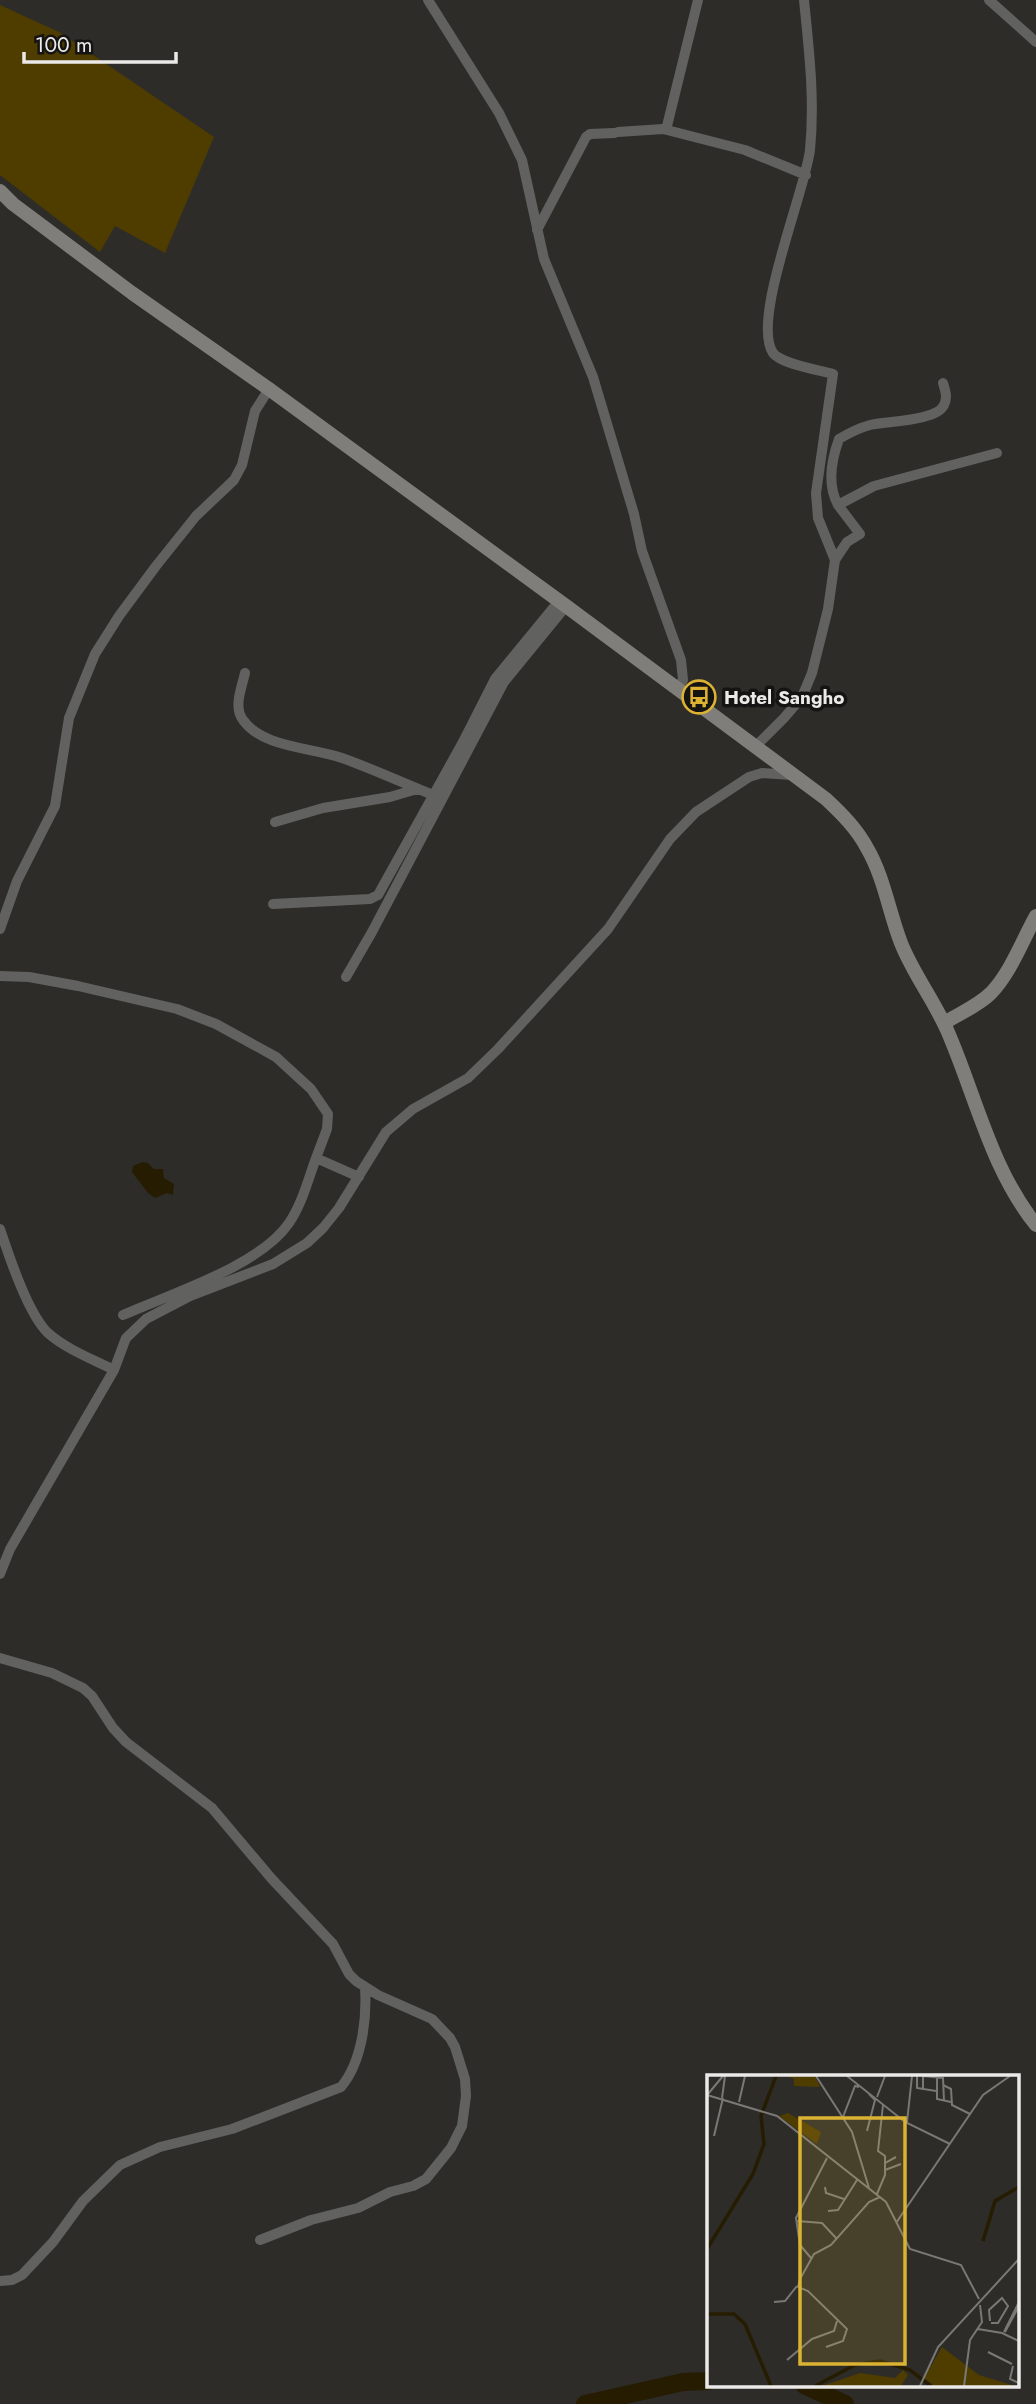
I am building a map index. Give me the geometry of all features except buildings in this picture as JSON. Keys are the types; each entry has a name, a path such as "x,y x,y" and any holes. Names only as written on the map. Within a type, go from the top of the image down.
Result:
{"street":[{"path":"428,0 513,137 529,184 537,229 551,281 593,377 632,507 642,551 681,660 682,680 677,688"},
{"path":"663,129 667,126 698,0"},
{"path":"804,0 812,99 806,175 770,303 769,343 774,354 782,359 833,374 816,493 818,518 835,560"},
{"path":"989,0 1036,42"},
{"path":"537,229 590,134 663,129 745,150 806,175"},
{"path":"0,191 13,204 132,293 269,389 562,603 836,808 868,848 903,947 944,1023 993,1149 1010,1185 1036,1225"},
{"path":"756,746 794,708 808,685 828,609 835,560 847,541 860,534 832,494 830,482 839,439 868,426 930,416 944,405 946,394 943,383"},
{"path":"0,929 17,881 55,806 69,718 95,654 134,593 196,516 234,480 242,465 255,411 269,389"},
{"path":"838,505 874,486 997,453"},
{"path":"273,904 375,897 382,890 495,679 562,603"},
{"path":"346,977 503,682 562,603"},
{"path":"245,673 237,708 242,719 257,734 281,744 308,748 342,758 433,795"},
{"path":"0,1574 10,1549 114,1370 126,1338 160,1310 256,1271 307,1243 323,1228 359,1177 386,1132 399,1119 468,1078 481,1066 593,946 684,823 719,795 749,777 762,773 791,775"},
{"path":"275,822 323,808 390,797 417,789"},
{"path":"944,1023 977,1004 993,991 1011,964 1036,916"},
{"path":"0,976 29,977 78,986 177,1009 216,1024 276,1057 311,1090 328,1114 327,1129 298,1208 286,1228 239,1265 123,1315"},
{"path":"316,1158 359,1177"},
{"path":"0,1229 32,1310 46,1331 114,1370"},
{"path":"0,1658 70,1680 92,1696 113,1728 126,1742 212,1808 271,1878 325,1935 349,1974 365,1988 432,2019 450,2038 462,2063 465,2111 457,2139 421,2183 390,2192 358,2208 311,2220 260,2240"},
{"path":"0,2281 12,2280 22,2275 53,2242 83,2201 120,2165 160,2147 232,2129 341,2087 363,2035 366,2016 365,1988"}],"shaded area":[{"path":"0,5 59,32 214,137 165,253 115,226 100,252 0,175"},
{"path":"143,1162 154,1169 163,1169 164,1178 174,1184 173,1195 167,1193 155,1198 148,1193 132,1172 133,1166"}],"waterway":[{"path":"585,2404 683,2382 707,2381"},
{"path":"806,2386 845,2404"}],"place":[{"name":"Hotel Sangho","path":"699,697"}]}
